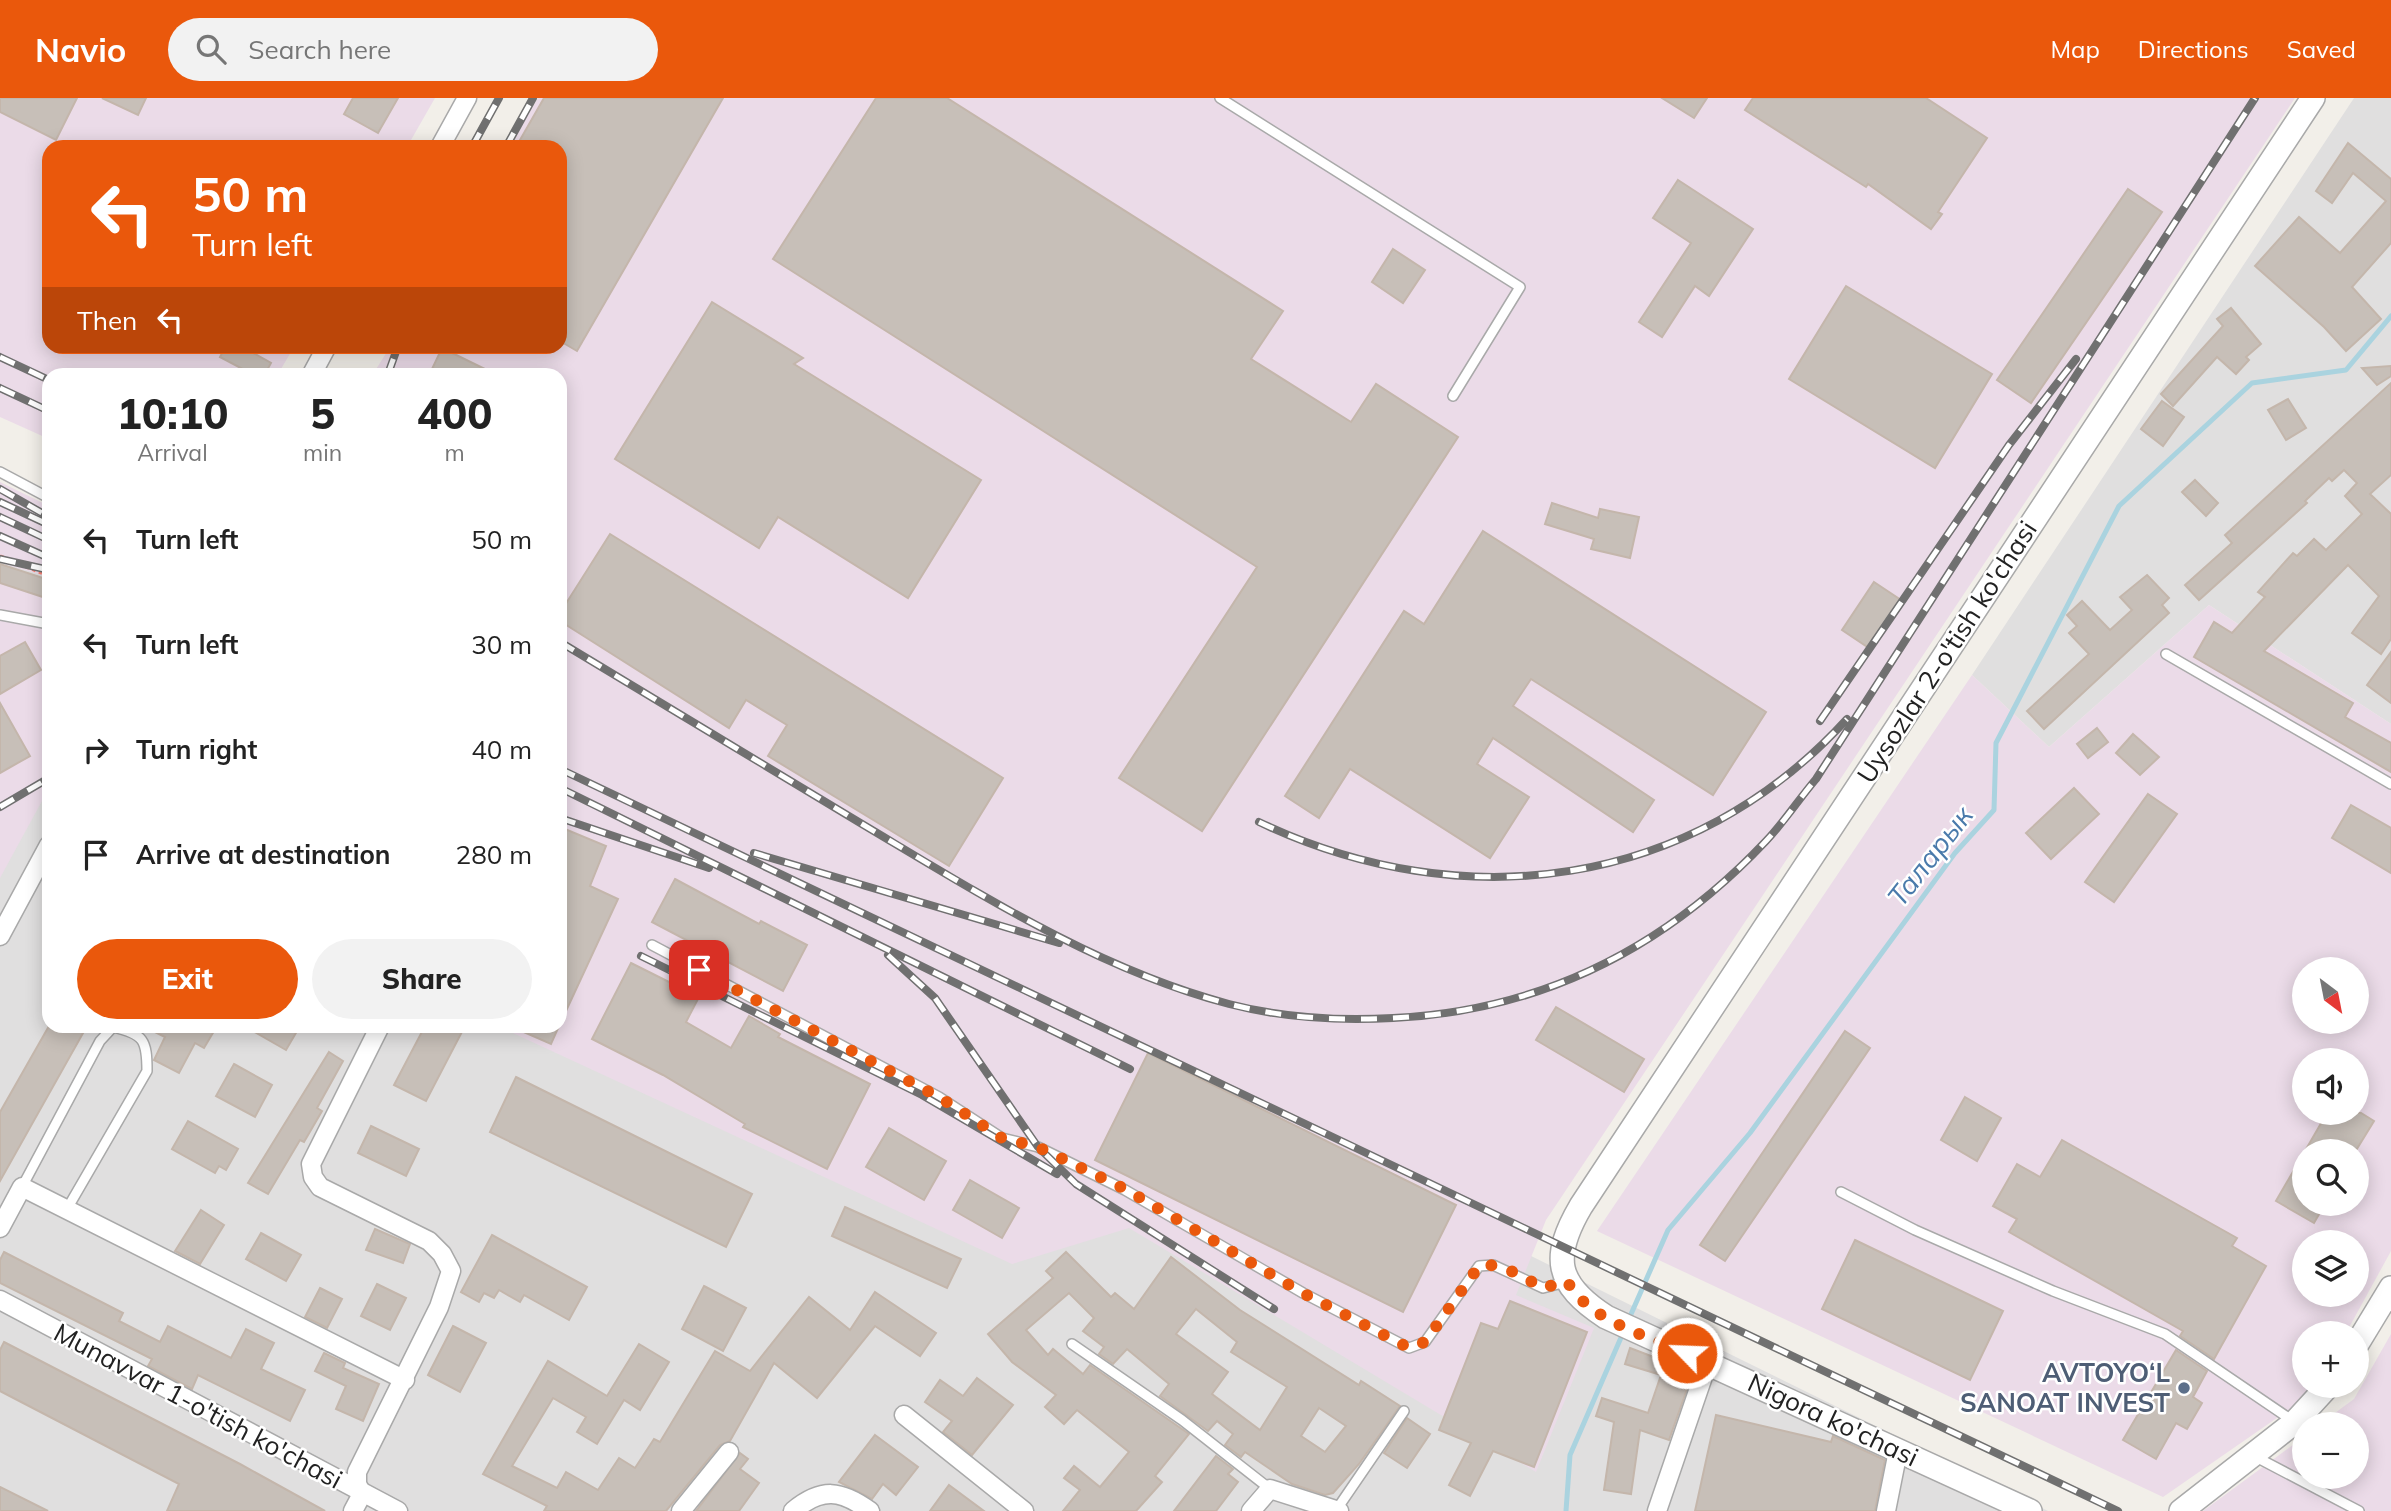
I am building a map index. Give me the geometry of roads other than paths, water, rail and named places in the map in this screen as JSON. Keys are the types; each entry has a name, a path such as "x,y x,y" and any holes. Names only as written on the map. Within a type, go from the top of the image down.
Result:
{"street":[{"path":"444,140 467,98"},
{"name":"Uysozlar 2-o'tish ko'chasi","path":"1567,1281 1562,1267 1561,1246 1581,1206 2313,98"},
{"path":"0,936 42,858"},
{"path":"353,1511 362,1494 356,1484 357,1472 405,1380 447,1289 451,1271 429,1241 320,1187 313,1177 312,1164 377,1033"},
{"path":"0,1228 22,1187 405,1380"},
{"name":"Nigora ko'chasi","path":"1567,1281 1579,1297 1606,1317 2030,1511"},
{"path":"2369,1324 2391,1288"},
{"name":"Munavvar 1-o'tish ko'chasi","path":"0,1300 398,1511"},
{"path":"1657,1511 1708,1362"},
{"path":"2304,1412 2317,1398"},
{"path":"904,1415 1020,1510"},
{"path":"2181,1511 2292,1424"},
{"path":"1886,1511 1898,1451"},
{"path":"681,1511 729,1452"},
{"path":"1251,1511 1270,1489 1338,1510"},
{"path":"793,1511 813,1497 825,1493 851,1497 870,1511"}],"lane":[{"path":"1220,98 1520,287 1453,396"},
{"path":"0,472 42,494"},
{"path":"0,615 42,623"},
{"path":"2166,654 2391,784"},
{"path":"652,945 939,1097 1002,1138 1038,1147 1125,1189 1303,1293 1409,1348 1425,1342 1479,1266 1493,1265 1543,1288 1567,1281"},
{"path":"22,1187 100,1041 107,1033"},
{"path":"67,1209 148,1070 146,1045 136,1033"},
{"path":"1841,1192 1915,1230 2040,1285 2165,1334 2292,1420"},
{"path":"1072,1344 1182,1420 1270,1489"},
{"path":"1338,1510 1405,1411"},
{"path":"2254,1456 2358,1511"}],"waterway":[{"name":"Таларык","path":"1628,1321 1668,1230 1750,1133 1955,853 1994,810 1996,743 2119,506 2252,383 2346,370 2391,316"},
{"name":"Таларык","path":"1566,1511 1570,1455 1623,1333"}],"railway":[{"path":"476,140 499,98"},
{"path":"510,140 533,98"},
{"path":"567,646 994,902 1085,950 1180,989 1270,1013 1352,1019 1447,1013 1500,1002 1549,987 1597,967 1643,942 1686,913 1727,879 1766,841 1816,779 2255,98"},
{"path":"390,368 395,354"},
{"path":"0,357 42,377"},
{"path":"1820,721 2009,445 2076,359"},
{"path":"0,388 42,408"},
{"path":"0,489 42,513"},
{"path":"0,502 42,522"},
{"path":"0,517 42,537"},
{"path":"0,536 42,555"},
{"path":"0,559 42,568"},
{"path":"1259,822 1336,852 1415,871 1494,877 1571,871 1647,852 1718,820 1786,776 1847,719"},
{"path":"567,772 2118,1511"},
{"path":"0,807 42,782"},
{"path":"567,791 1130,1069"},
{"path":"567,820 709,868"},
{"path":"754,853 1059,943"},
{"path":"888,955 935,998 1038,1147 1076,1184 1274,1309"},
{"path":"641,956 922,1095 1057,1174"}],"place":[{"name":"AVTOYO‘L SANOAT INVEST","path":"2184,1388"}]}
